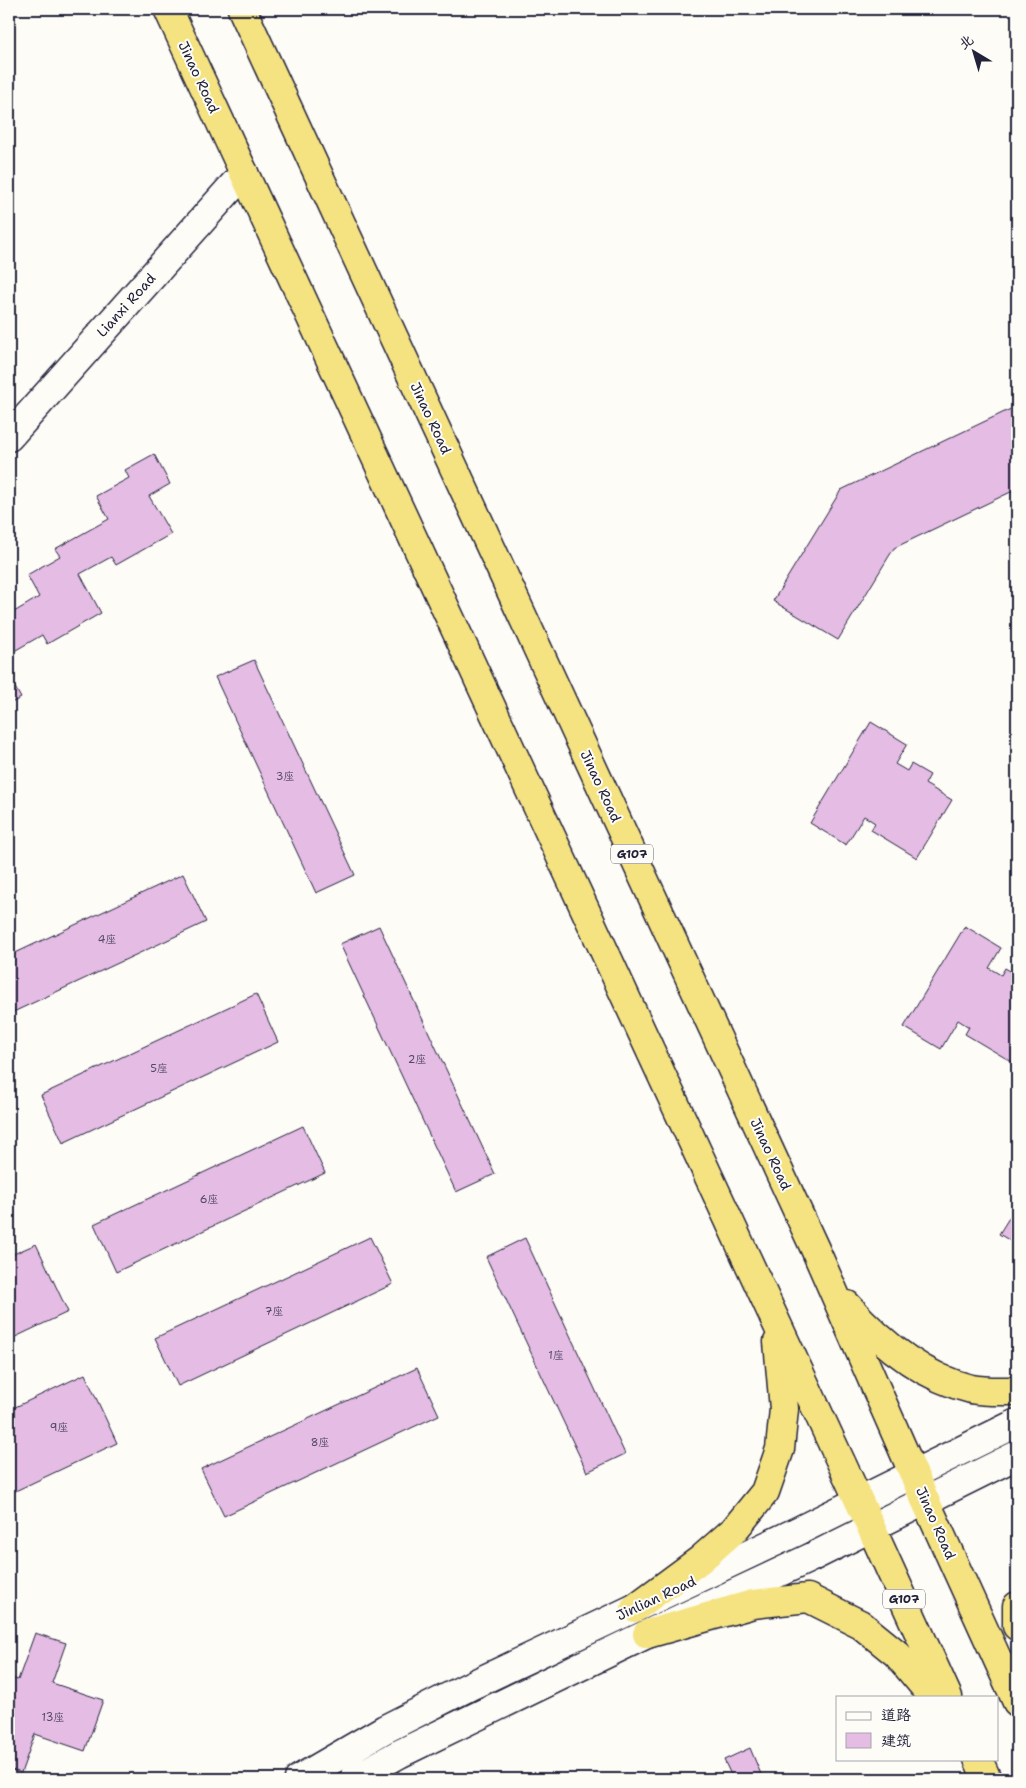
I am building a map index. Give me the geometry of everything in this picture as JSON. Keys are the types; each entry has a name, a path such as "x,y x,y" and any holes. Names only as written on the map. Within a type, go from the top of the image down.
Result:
{"highway":[{"name":"Jinao Road","path":"168,9 776,1321 948,1696"},
{"name":"Jinao Road","path":"242,9 831,1286 925,1500 1017,1702"},
{"path":"831,1286 868,1329 937,1378 972,1389 1017,1391"},
{"path":"635,1608 700,1560 728,1536 765,1492 780,1449 784,1408 776,1321"},
{"path":"647,1634 753,1604 808,1598 860,1624 897,1654 932,1696"},
{"path":"1017,1606 1017,1626"},
{"path":"978,1760 987,1779"}],"street":[{"name":"Lianxi Road","path":"9,437 244,172"},
{"name":"Jinlian Road","path":"299,1779 385,1729 472,1685 859,1501 1017,1423"},
{"name":"Jinlian Road","path":"354,1779 399,1754 647,1634 810,1558 1017,1455"}],"building":[{"path":"1017,406 1017,489 894,548 838,640 773,601 841,490"},
{"path":"154,454 170,484 149,496 171,534 116,565 111,557 80,574 101,613 47,644 42,635 9,654 9,615 39,597 27,575 60,556 55,549 109,519 96,496 129,478 125,470"},
{"path":"254,660 355,875 316,893 215,677"},
{"path":"9,677 21,698 9,704"},
{"path":"871,722 907,744 895,764 907,771 911,764 930,775 925,784 952,800 917,858 871,830 875,823 864,816 846,845 810,823"},
{"path":"183,874 206,922 9,1014 9,956"},
{"path":"379,926 495,1174 456,1192 340,944"},
{"path":"965,926 1001,948 989,968 1001,975 1005,968 1017,975 1017,1053 1012,1062 965,1034 969,1027 958,1020 941,1049 904,1027"},
{"path":"256,994 278,1042 63,1143 41,1095"},
{"path":"303,1126 325,1173 116,1272 94,1224"},
{"path":"1017,1205 1017,1245 999,1234"},
{"path":"370,1237 393,1284 178,1386 155,1338"},
{"path":"525,1238 625,1454 587,1472 486,1257"},
{"path":"36,1244 68,1312 9,1340 9,1256"},
{"path":"417,1368 439,1415 224,1516 201,1469"},
{"path":"85,1374 117,1443 9,1494 9,1410"},
{"path":"35,1633 66,1643 52,1683 103,1700 85,1751 35,1734 21,1773 9,1769 9,1677 18,1680"},
{"path":"750,1748 763,1779 733,1779 724,1760"}]}
